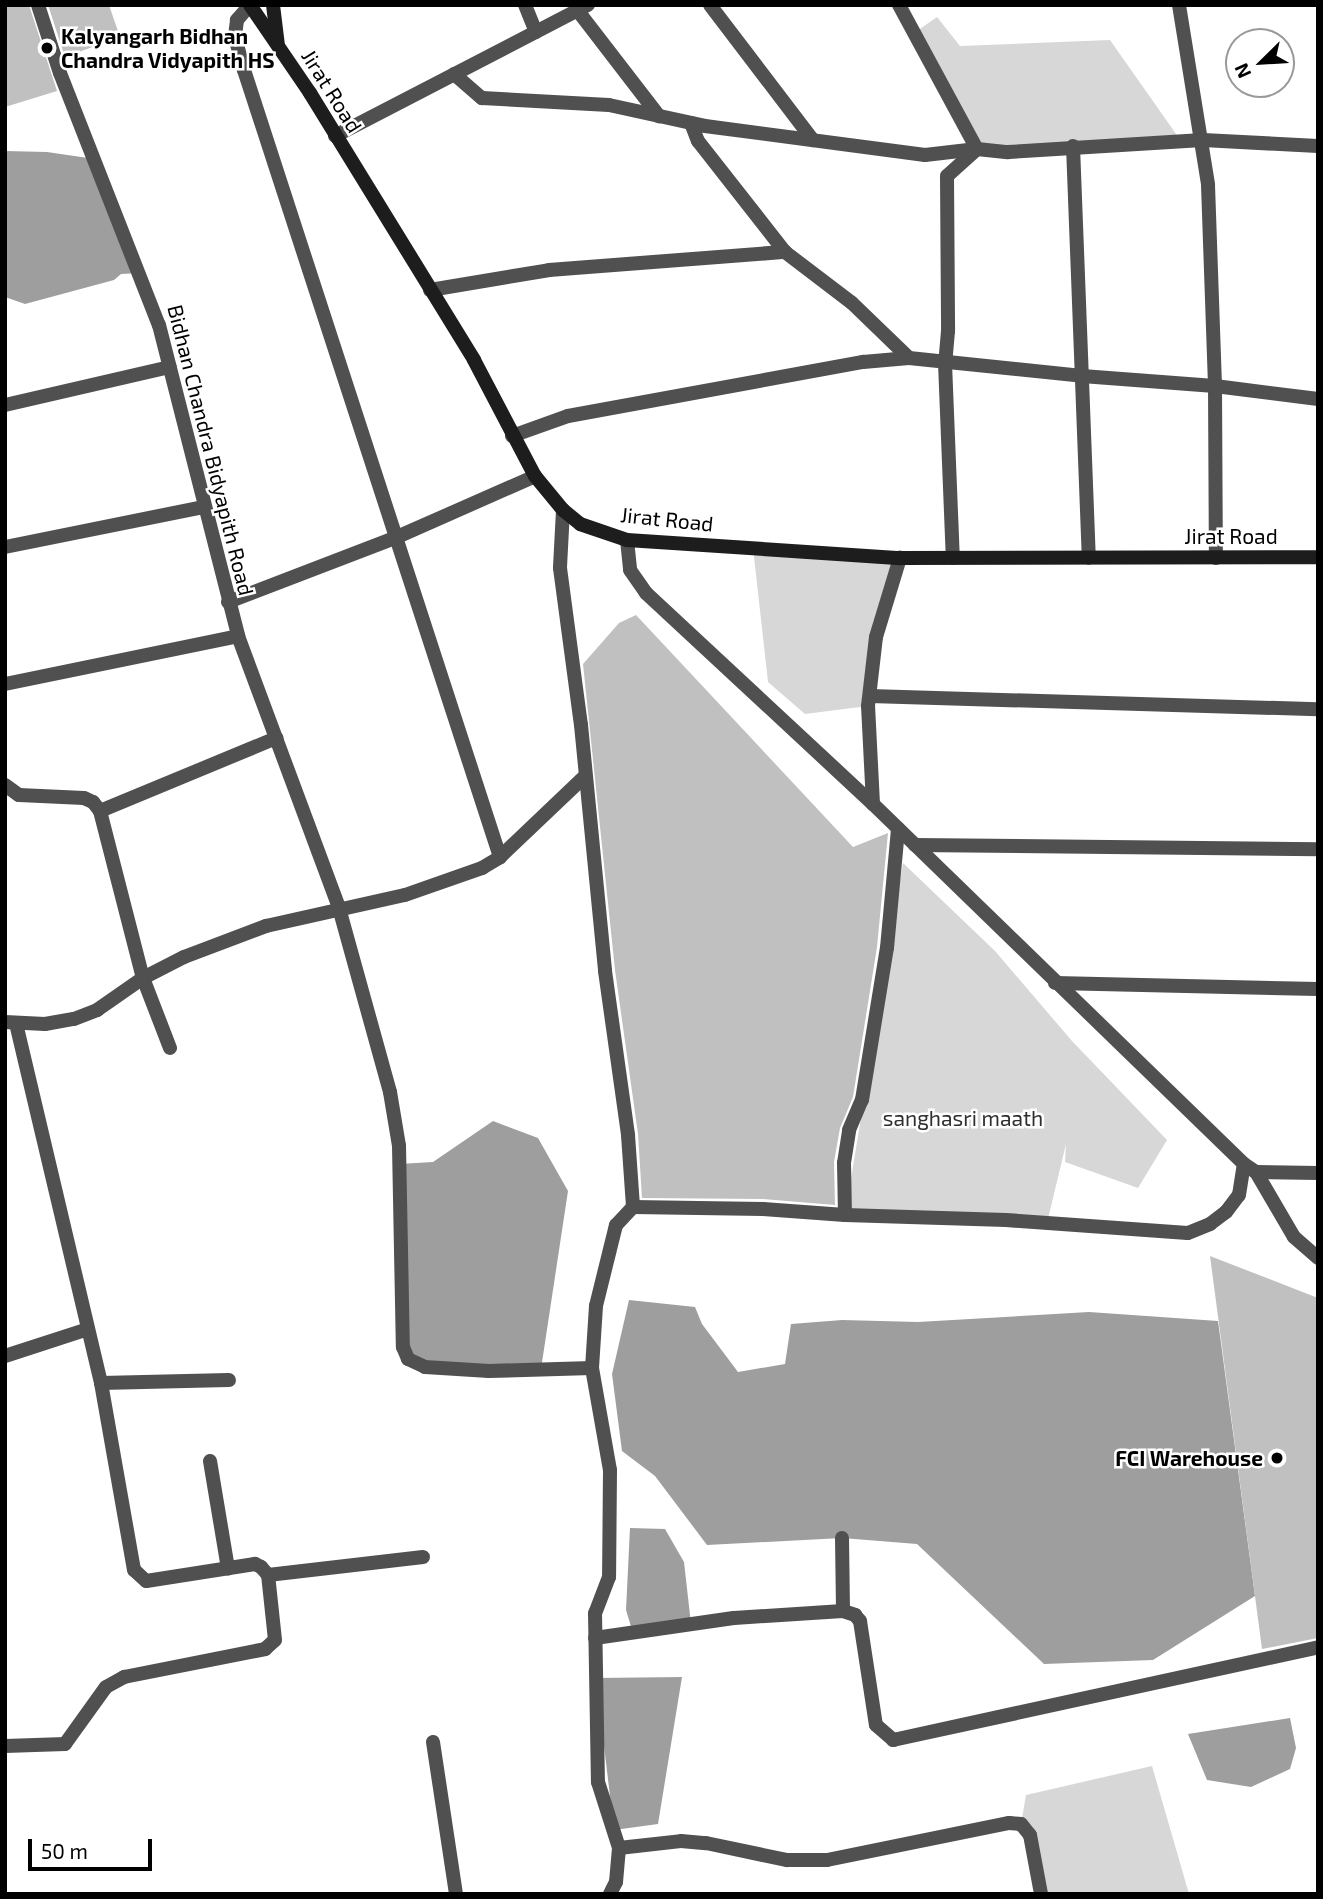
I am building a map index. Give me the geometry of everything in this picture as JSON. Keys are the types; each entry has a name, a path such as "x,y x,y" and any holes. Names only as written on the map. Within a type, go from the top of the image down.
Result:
{"main road":[{"path":"250,5 278,44"},
{"name":"Jirat Road","path":"273,5 278,44 474,360 535,476 563,510 589,527 627,540 900,558 1318,557"}],"street":[{"name":"Bidhan Chandra Bidyapith Road","path":"38,5 60,73 149,294 238,636 338,908 397,1120 403,1347 408,1359 425,1367 489,1371 592,1368"},
{"path":"250,5 237,20 235,37 244,70 500,857"},
{"path":"525,5 536,32"},
{"path":"710,5 813,140"},
{"path":"899,5 977,149"},
{"path":"1179,5 1203,140 1208,185 1215,386 1216,558"},
{"path":"335,136 583,8 659,116"},
{"path":"454,74 482,98 609,106 691,123 925,155 977,149 1008,152 1203,140 1318,146"},
{"path":"691,123 698,141 785,252 852,303 909,358"},
{"path":"1073,146 1089,558"},
{"path":"953,558 944,363 948,331 947,176 977,149"},
{"path":"430,290 549,270 785,252"},
{"path":"512,436 568,416 838,367 909,358 1082,376 1215,386 1318,399"},
{"path":"5,405 170,367"},
{"path":"228,602 397,537 535,476"},
{"path":"5,547 203,507"},
{"path":"563,510 560,568 605,971 628,1135 633,1207 617,1225 596,1306 592,1368 610,1470 609,1577 595,1613 598,1782 619,1848 616,1882 610,1894"},
{"path":"627,540 630,570 646,593 873,804 1055,983 1250,1168 1294,1237 1318,1258"},
{"path":"873,804 870,696 876,637 900,558"},
{"path":"5,684 238,636"},
{"path":"870,696 1318,709"},
{"path":"100,810 276,738"},
{"path":"423,1557 268,1575 254,1564 153,1580 138,1577 134,1570 101,1383 10,1023 45,1024 74,1019 97,1010 143,978 184,957 266,926 405,895 482,868 500,857 585,776"},
{"path":"5,785 19,795 84,798 93,802 100,810 143,978 170,1048"},
{"path":"845,1215 844,1163 849,1130 862,1100 887,948 898,829"},
{"path":"915,845 1318,849"},
{"path":"1055,983 1318,989"},
{"path":"633,1207 763,1209 845,1215 1006,1220 1188,1233 1210,1224 1226,1213 1238,1195 1250,1168"},
{"path":"1250,1168 1318,1174"},
{"path":"5,1356 88,1329"},
{"path":"101,1383 229,1380"},
{"path":"210,1461 228,1568"},
{"path":"842,1538 843,1611"},
{"path":"5,1746 65,1744 106,1687 124,1677 272,1646 275,1640 268,1575"},
{"path":"595,1638 734,1618 843,1611 855,1615 860,1621 876,1725 892,1740 1318,1647"},
{"path":"433,1742 456,1894"},
{"path":"619,1848 681,1841 787,1860 827,1860 1009,1822 1021,1824 1030,1835 1041,1894"}],"green space":[{"path":"937,17 960,46 1110,40 1181,141 977,149 914,33"},
{"path":"753,548 900,558 876,637 868,706 805,714 768,682"},
{"name":"sanghasri maath","path":"903,863 995,951 1072,1041 1167,1140 1138,1188 1065,1162 1066,1144 1047,1223 845,1215"},
{"path":"1152,1766 1189,1894 1041,1894 1021,1824 1026,1795"}],"shaded area":[{"path":"5,151 47,152 95,159 141,273 121,274 114,280 25,304 5,297"},
{"path":"493,1121 538,1138 568,1191 541,1369 408,1359 399,1164 433,1162"},
{"path":"629,1300 695,1307 702,1324 738,1372 785,1364 791,1324 842,1320 918,1322 1089,1312 1218,1321 1255,1596 1153,1660 1044,1664 917,1544 842,1538 707,1545 655,1476 622,1451 612,1374"},
{"path":"630,1528 665,1529 684,1562 691,1624 633,1633 626,1610"},
{"path":"682,1677 658,1824 614,1830 596,1678"},
{"path":"1290,1718 1296,1748 1290,1769 1251,1787 1207,1780 1188,1734"}],"building":[{"path":"5,5 29,5 57,91 5,107"},
{"path":"48,5 109,5 120,37 65,57"},
{"path":"636,615 853,847 888,833 877,947 853,1097 840,1128 834,1162 835,1205 763,1199 642,1198 638,1134 615,970 583,664 619,623"},
{"name":"FCI Warehouse","path":"1210,1256 1318,1298 1318,1638 1262,1649"}],"place":[{"name":"Kalyangarh Bidhan Chandra Vidyapith HS","path":"47,48"},
{"name":"FCI Warehouse","path":"1277,1458"}]}
